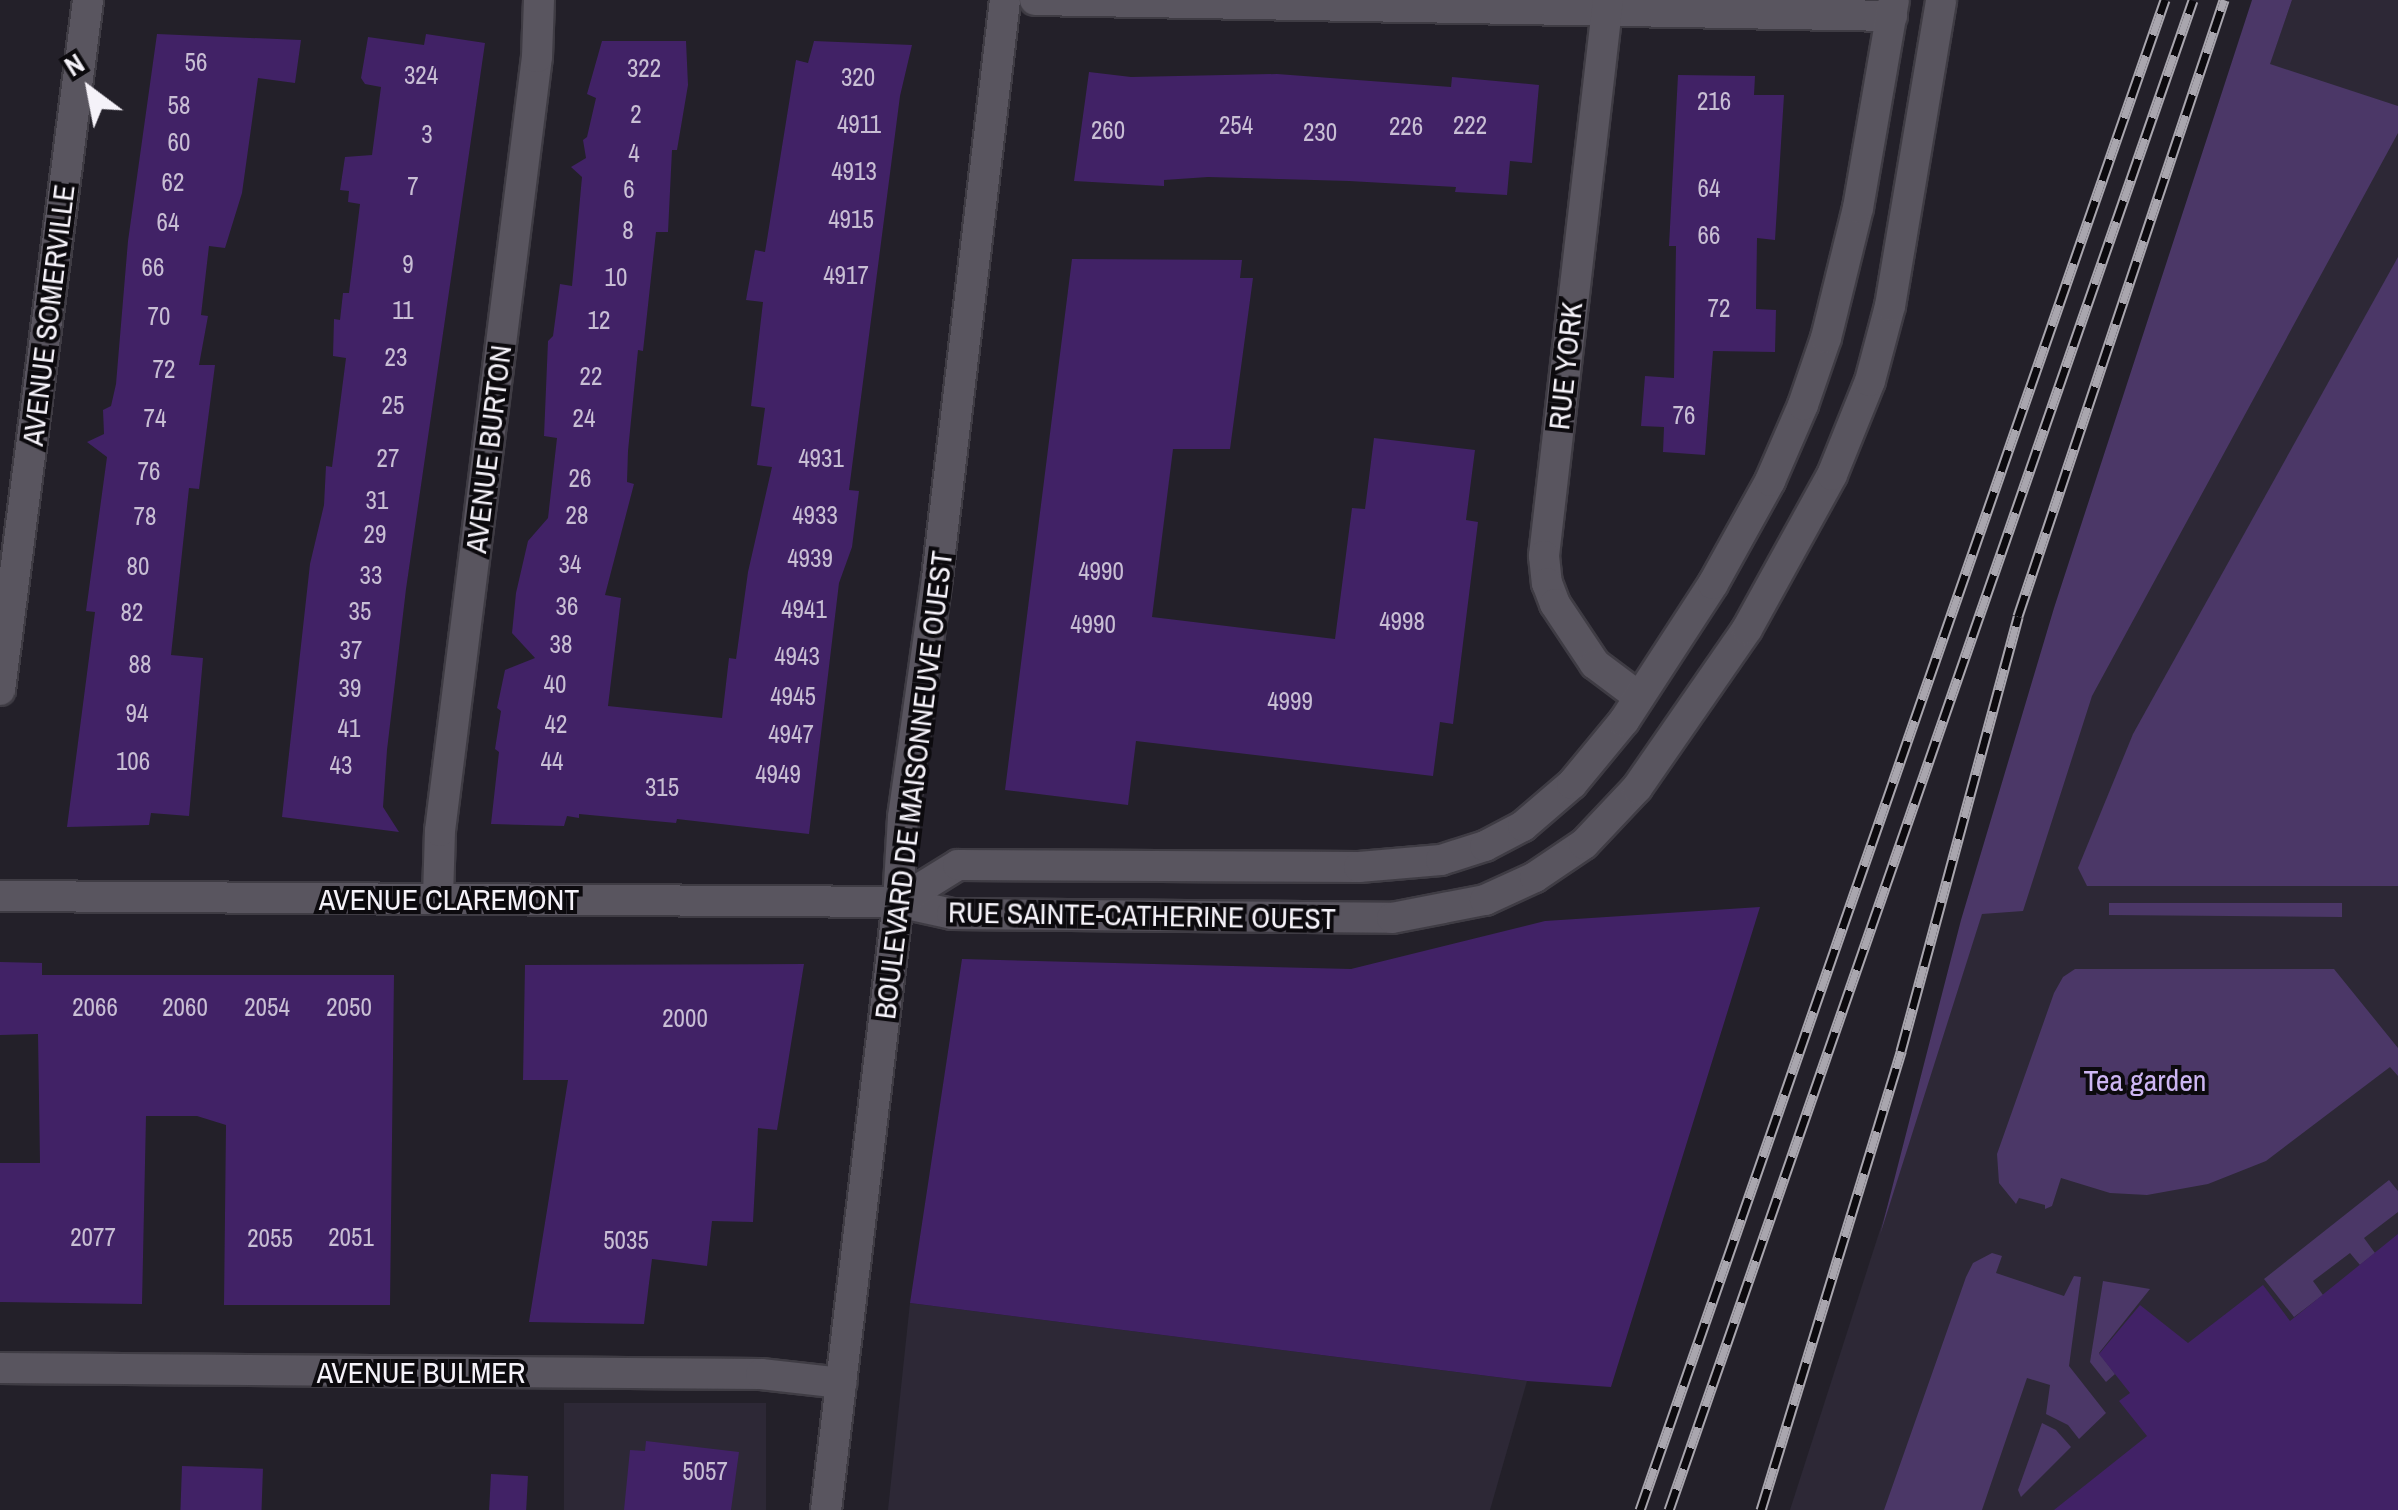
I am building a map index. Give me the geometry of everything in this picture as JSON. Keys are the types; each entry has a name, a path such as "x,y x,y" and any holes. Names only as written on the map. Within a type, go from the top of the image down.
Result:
{"street":[{"name":"AVENUE SOMERVILLE","path":"0,690 88,0"},
{"name":"AVENUE BURTON","path":"438,898 440,831 537,57 539,0"},
{"name":"BOULEVARD DE MAISONNEUVE OUEST","path":"826,1510 898,902 903,817 939,559 1005,0"},
{"path":"1035,0 1893,8"},
{"name":"RUE SAINTE-CATHERINE OUEST","path":"898,902 952,914 1392,918 1485,900 1535,877 1584,844 1637,788 1747,629 1832,474 1870,381 1890,306 1941,0"},
{"name":"RUE YORK","path":"1607,4 1544,556 1547,584 1556,604 1595,664 1639,697"},
{"name":"RUE SAINTE-CATHERINE OUEST","path":"898,902 958,866 1418,864 1465,854 1523,826 1564,792 1589,766 1639,697 1736,545 1803,406 1826,338 1858,208 1893,8"},
{"name":"AVENUE CLAREMONT","path":"0,896 898,902"},
{"name":"AVENUE BULMER","path":"0,1368 761,1374 842,1382"}],"shaded area":[{"path":"2292,0 2398,0 2398,1510 1790,1510 2111,511"},
{"path":"910,1303 1527,1381 1490,1510 888,1510"},
{"path":"564,1403 766,1403 766,1510 564,1510"}],"green space":[{"path":"2252,0 2292,0 2270,64 2398,106 2398,133 2092,696 2023,911 1982,914 1880,1235 1961,920 2054,608"},
{"path":"2398,257 2398,886 2087,886 2078,868 2133,734"},
{"path":"2109,903 2342,903 2342,917 2109,915"},
{"name":"Tea garden","path":"2075,969 2334,969 2398,1048 2398,1076 2390,1067 2266,1161 2208,1184 2147,1195 2110,1193 2061,1178 2052,1206 2045,1209 2045,1205 2019,1198 2016,1204 1999,1183 1997,1154 2054,993 2063,977"},
{"path":"2389,1180 2398,1191 2398,1212 2364,1238 2375,1253 2360,1265 2350,1253 2313,1281 2323,1295 2294,1317 2264,1279"},
{"path":"1992,1253 2002,1256 1996,1273 2064,1296 2074,1276 2081,1277 2069,1366 2106,1413 2079,1439 2068,1425 2046,1414 2050,1385 2027,1378 1982,1510 1884,1510 1966,1277 1973,1263"},
{"path":"2103,1281 2150,1289 2099,1353 2115,1374 2106,1382 2090,1362"},
{"path":"2042,1423 2056,1430 2071,1447 2021,1497 2018,1490"}],"building":[{"path":"157,34 301,40 295,83 258,78 242,193 225,248 209,246 201,315 208,316 199,365 215,365 199,489 189,488 171,655 203,658 189,816 151,813 149,825 67,827 95,612 86,611 107,457 87,442 104,434 103,410 111,406 116,384 128,241"},
{"path":"426,34 485,43 406,589 387,750 383,807 399,832 282,817 310,564 324,505 326,466 332,467 346,358 333,356 334,319 340,320 343,293 349,293 360,204 348,202 349,191 340,190 345,157 372,155 381,87 365,84 361,78 368,37 424,45"},
{"path":"602,41 686,41 688,85 677,150 672,150 668,232 656,232 643,351 638,350 627,482 634,484 605,595 621,598 608,706 722,718 729,658 736,659 748,572 772,467 757,465 765,408 751,406 763,302 746,300 755,250 765,252 796,60 808,63 814,41 912,45 900,96 849,490 859,491 852,547 839,583 809,834 677,819 676,823 579,814 579,818 567,816 564,826 491,824 499,752 495,749 501,711 497,708 505,670 535,658 512,633 516,593 528,541 548,518 557,438 544,436 548,341 553,336 560,284 572,286 582,177 571,167 586,158 583,140 596,98 587,94"},
{"path":"1089,72 1131,77 1277,74 1451,87 1452,77 1539,85 1532,163 1510,161 1507,195 1455,192 1456,187 1349,181 1208,177 1164,180 1164,186 1074,181"},
{"path":"1678,75 1755,76 1754,95 1784,95 1775,240 1757,238 1756,309 1776,310 1775,352 1713,351 1705,455 1663,452 1664,427 1641,426 1645,376 1674,378 1676,246 1669,246"},
{"path":"1072,259 1242,260 1240,278 1253,278 1230,449 1173,449 1152,617 1335,639 1352,508 1365,509 1374,438 1475,450 1466,520 1478,522 1453,724 1440,722 1433,776 1136,741 1128,805 1005,790"},
{"path":"1760,907 1611,1387 1527,1381 910,1303 962,959 1351,969 1545,921"},
{"path":"0,962 42,963 42,975 394,975 390,1305 224,1305 226,1125 197,1116 146,1116 142,1304 0,1302 0,1163 40,1163 38,1034 0,1035"},
{"path":"804,964 777,1130 758,1128 753,1222 712,1221 707,1266 652,1259 644,1324 529,1322 568,1080 523,1080 525,965"},
{"path":"2398,1234 2398,1510 2054,1510 2147,1436 2119,1401 2130,1393 2099,1354 2140,1305 2188,1343 2263,1285 2290,1321"},
{"path":"646,1441 739,1452 731,1510 624,1510 630,1450 645,1451"},
{"path":"182,1466 263,1469 262,1510 180,1510"},
{"path":"491,1474 528,1476 526,1510 489,1510"}],"railway":[{"path":"1640,1510 2165,0"},
{"path":"1669,1510 2193,0"},
{"path":"1761,1510 1901,1051 2018,616 2224,0"}]}
